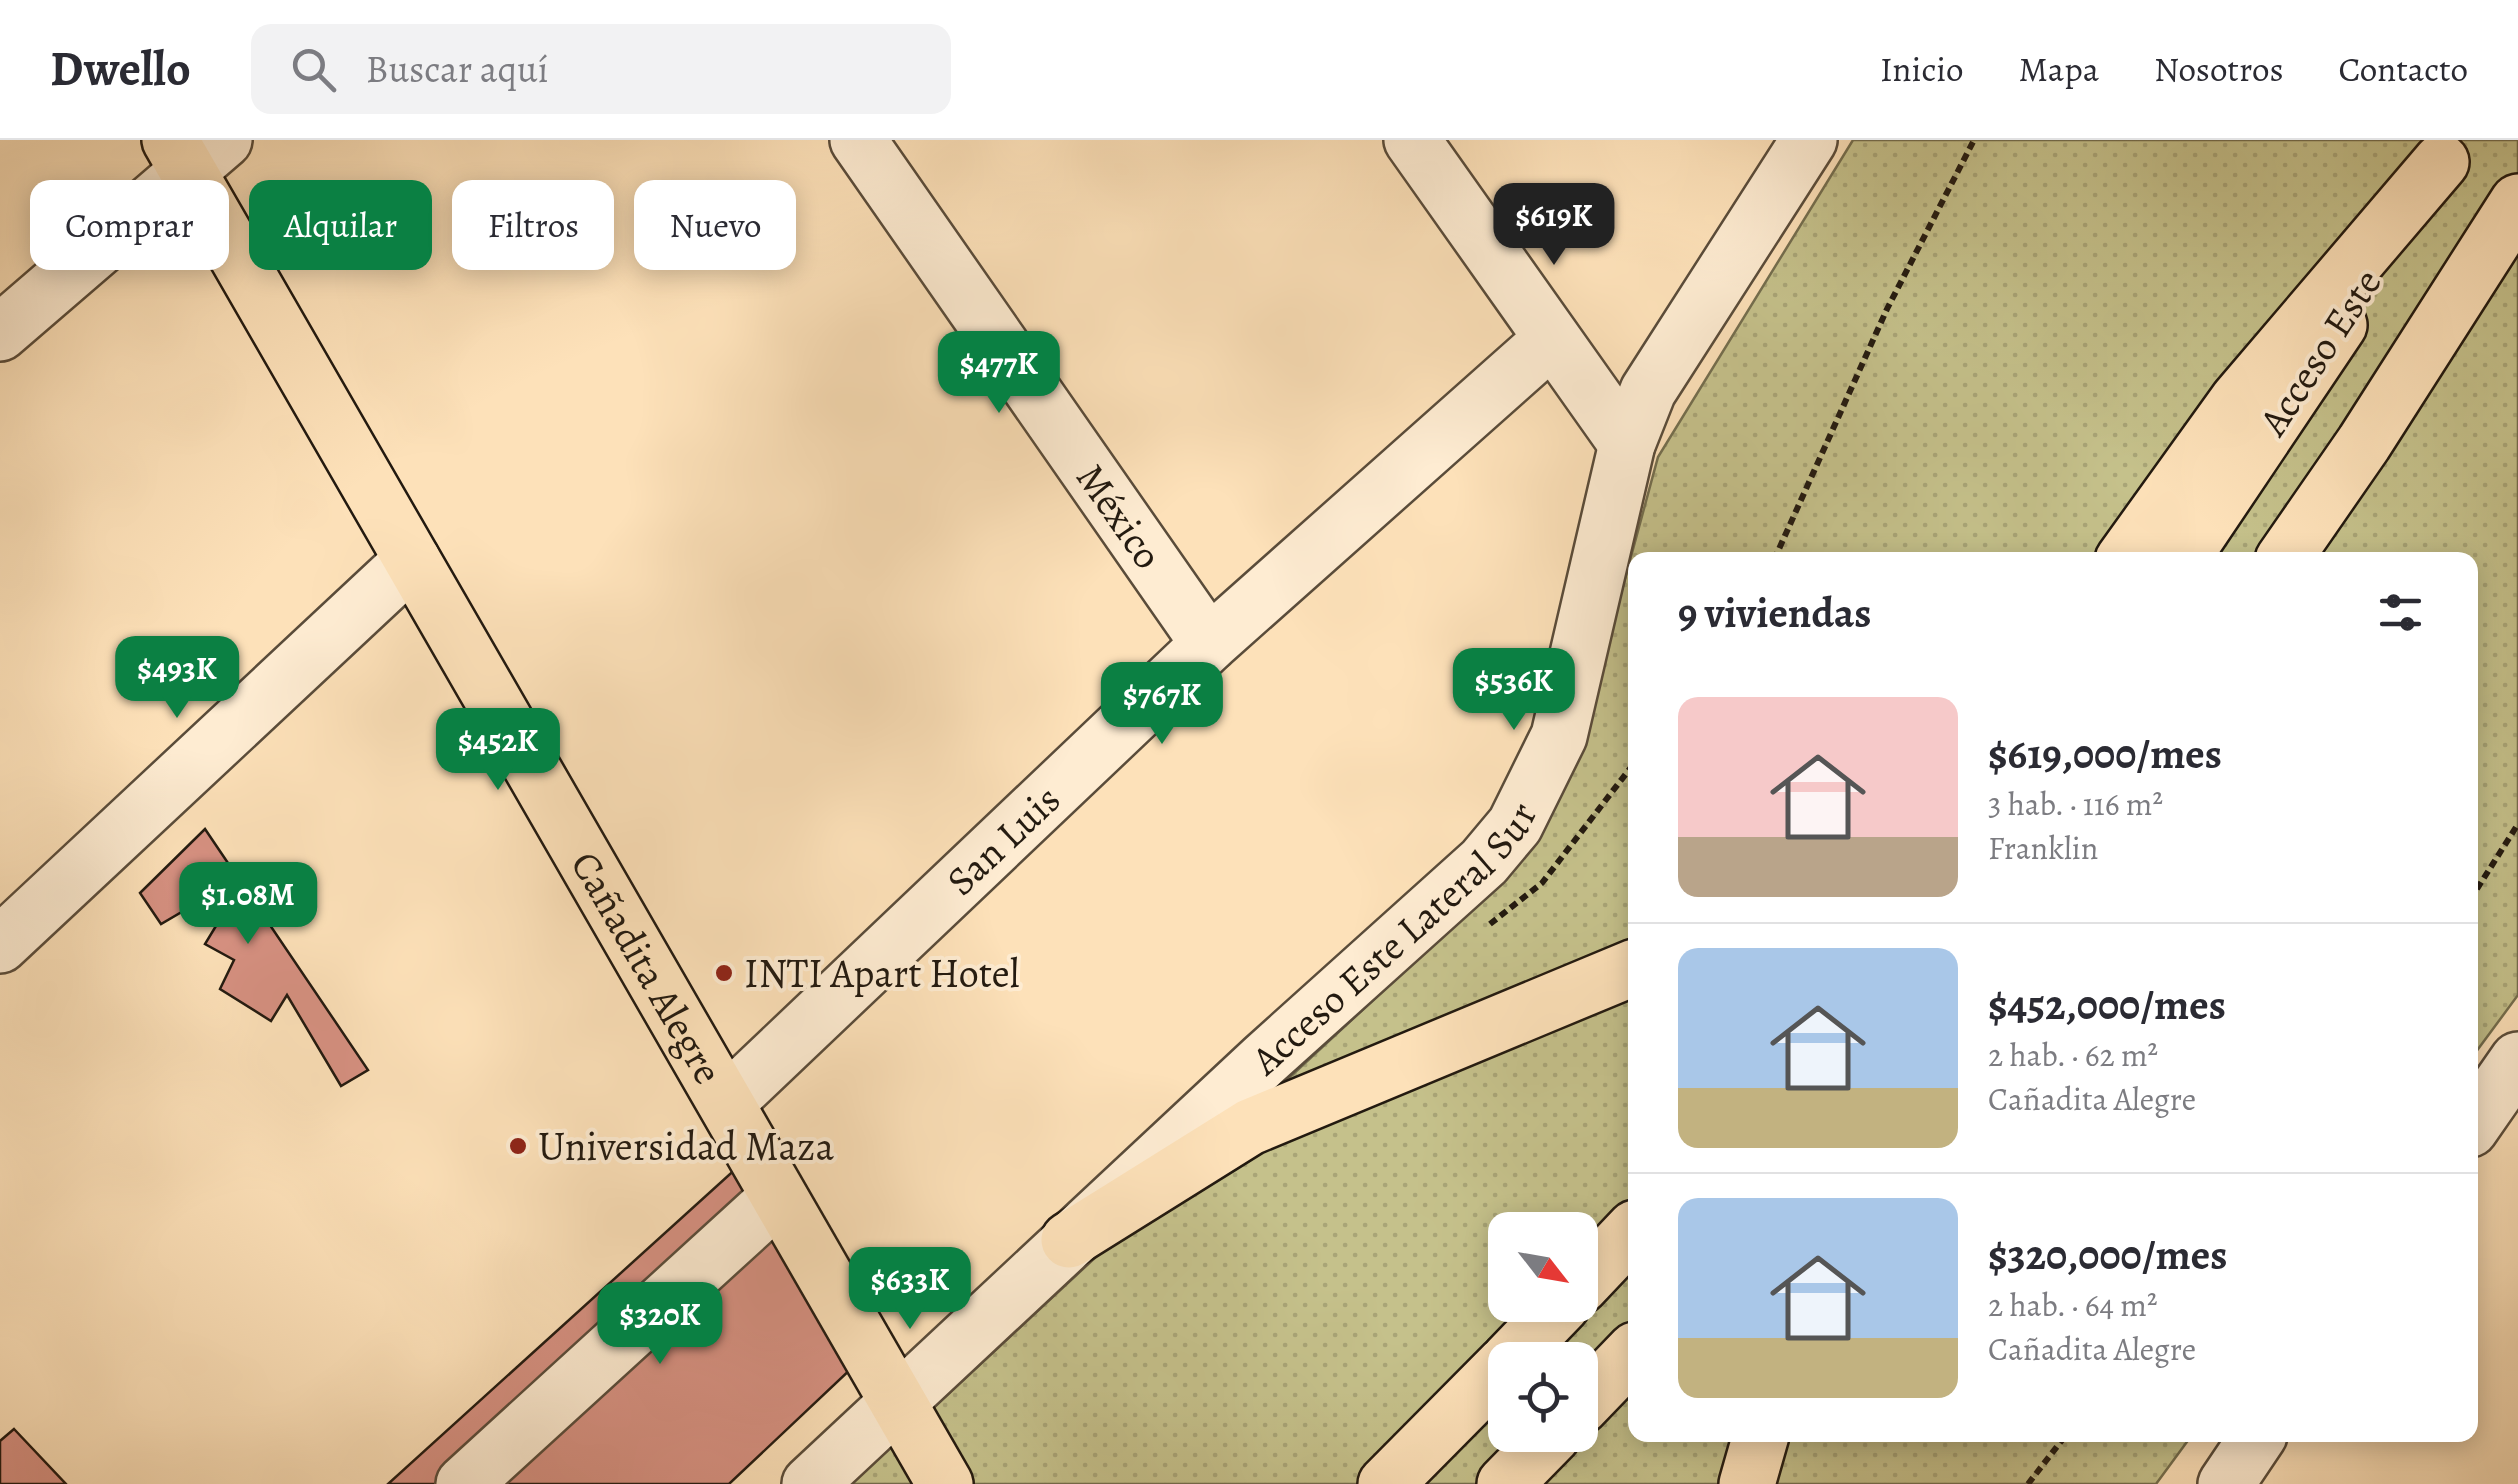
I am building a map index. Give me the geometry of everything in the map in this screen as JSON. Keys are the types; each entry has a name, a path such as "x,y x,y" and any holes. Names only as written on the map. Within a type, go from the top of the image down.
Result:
{"main road":[{"name":"Cañadita Alegre","path":"194,151 412,560 945,1484"},
{"path":"2129,552 2238,400 2447,151"},
{"name":"Acceso Este","path":"2186,552 2295,394 2447,151"},
{"path":"2288,552 2364,444 2518,202"},
{"path":"2320,552 2518,253"},
{"path":"1069,1240 1250,1127 1628,971"},
{"path":"1598,1267 1628,1235"},
{"path":"1526,1342 1546,1322"},
{"path":"1598,1389 1628,1357"},
{"path":"1386,1484 1488,1381"},
{"path":"1747,1484 1759,1442"},
{"path":"1504,1484 1537,1452"}],"street":[{"name":"México","path":"858,140 1209,644"},
{"path":"1412,140 1627,444"},
{"name":"Acceso Este Lateral Sur","path":"810,1484 1069,1240 1484,862 1515,824 1559,736 1627,444 1648,391 1809,140"},
{"path":"0,332 194,151"},
{"name":"San Luis","path":"726,1103 1209,644 1552,339"},
{"path":"0,945 412,560"},
{"path":"2478,1118 2518,1060"},
{"path":"464,1484 778,1198"},
{"path":"2226,1484 2254,1442"}],"path":[{"path":"1778,552 1887,309 1974,140"},
{"path":"2478,887 2518,824"},
{"path":"2028,1484 2061,1442"}],"shaded area":[{"path":"1853,140 2518,140 2518,995 2478,1049 2478,552 1632,552 1658,457"},
{"path":"1628,568 1628,1442 2187,1442 2156,1484 851,1484 1507,876 1581,741"}],"building":[{"path":"205,829 368,1070 341,1086 287,995 271,1021 220,989 234,960 205,944 219,921 197,903 161,924 140,893"},
{"path":"740,1165 854,1366 729,1484 388,1484"},
{"path":"14,1429 66,1484 0,1484 0,1441"}],"place":[{"name":"INTI Apart Hotel","path":"724,973"},
{"name":"Universidad Maza","path":"518,1146"}]}
